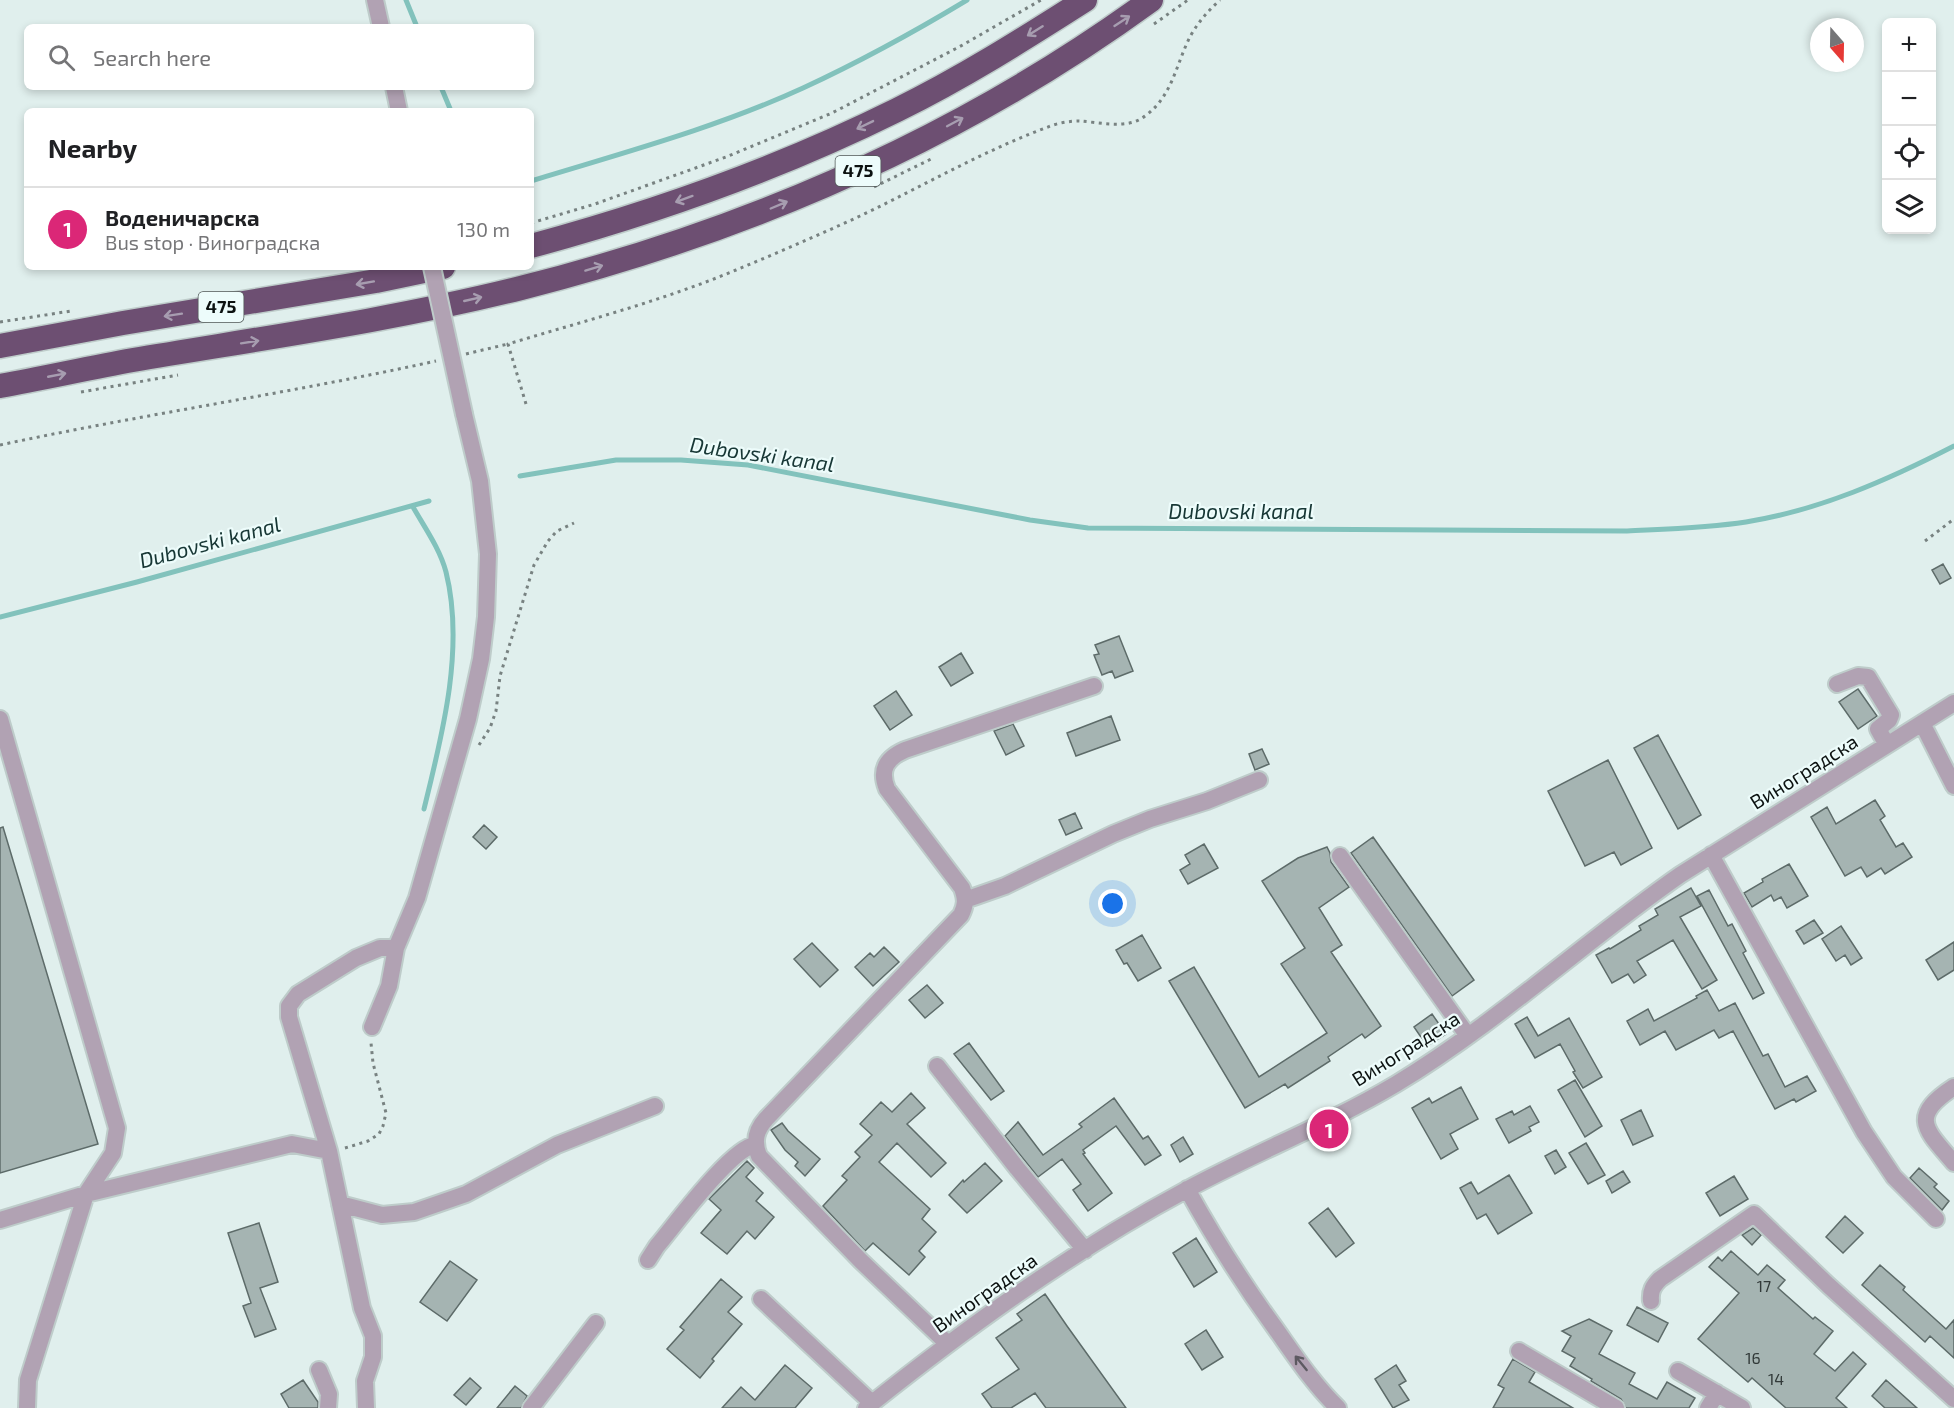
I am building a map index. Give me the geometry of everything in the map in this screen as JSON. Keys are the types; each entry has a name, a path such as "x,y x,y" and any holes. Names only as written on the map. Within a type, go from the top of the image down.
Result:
{"highway":[{"name":"475","path":"534,245 601,227 671,204 754,174 832,141 898,109 983,63 1085,0"},
{"name":"475","path":"0,386 131,361 302,333 448,304 568,275 685,239 768,210 913,144 1029,80 1151,0"},
{"name":"475","path":"0,346 429,270"}],"street":[{"path":"375,0 380,24"},
{"path":"395,90 398,108"},
{"path":"372,1027 388,986 396,948 417,898 468,719 481,660 486,617 488,554 480,482 433,270"},
{"path":"1837,684 1858,676 1868,677 1891,715 1889,720 1878,729 1887,745"},
{"path":"948,1344 861,1261 759,1156 755,1145 758,1129 961,915 965,908 962,888 887,789 883,777 884,768 893,755 1094,686"},
{"name":"Виноградска","path":"869,1406 948,1344 1085,1250 1188,1189 1368,1100 1417,1071 1534,988 1652,894 1954,703"},
{"path":"0,719 117,1128 113,1153 86,1194 28,1380 27,1408"},
{"path":"1922,723 1954,786"},
{"path":"965,900 1005,886 1140,823 1207,801 1259,780"},
{"path":"1711,855 1864,1132 1894,1177 1936,1219"},
{"path":"1340,856 1468,1036"},
{"path":"366,1408 365,1381 373,1357 373,1336 362,1308 328,1151 289,1017 289,1006 298,994 356,958 380,948 396,948"},
{"path":"937,1066 1085,1250"},
{"path":"1954,1088 1931,1106 1925,1122 1929,1132 1954,1163"},
{"path":"340,1204 382,1215 414,1212 466,1194 557,1145 655,1106"},
{"path":"0,1220 86,1194 292,1144 328,1151"},
{"path":"648,1260 726,1165 744,1148 755,1145"},
{"path":"1188,1189 1211,1232 1252,1297 1292,1353 1338,1408"},
{"path":"1651,1301 1650,1293 1659,1279 1754,1214 1954,1400"},
{"path":"761,1299 869,1406"},
{"path":"531,1408 596,1323"},
{"path":"1519,1351 1616,1408"},
{"path":"319,1371 329,1394 328,1408"},
{"path":"1678,1371 1742,1408"},
{"path":"1708,1408 1717,1393"}],"path":[{"path":"534,222 595,204 726,157 832,113 959,47 1041,0"},
{"path":"464,355 611,314 734,271 859,216 981,155 1050,126 1076,121 1128,123 1143,118 1167,93 1191,36 1204,14 1220,0"},
{"path":"508,344 526,404"},
{"path":"0,445 58,432 347,381 442,360"},
{"path":"1925,540 1954,519"},
{"path":"474,750 490,728 496,711 500,676 534,565 548,541 557,531 574,523"},
{"path":"328,1151 368,1141 379,1134 383,1126 386,1113 373,1063 372,1027"}],"building":[{"path":"1943,564 1951,578 1940,584 1932,570"},
{"path":"1119,636 1133,671 1115,678 1112,671 1102,675 1094,655 1099,654 1095,645"},
{"path":"961,653 973,673 951,686 939,667"},
{"path":"1858,689 1877,716 1858,729 1839,702"},
{"path":"896,691 912,715 890,730 874,706"},
{"path":"1111,716 1120,740 1076,756 1067,733"},
{"path":"1013,724 1024,746 1006,755 994,731"},
{"path":"1658,735 1701,815 1678,829 1634,748"},
{"path":"1262,749 1269,764 1255,770 1249,754"},
{"path":"1608,760 1652,848 1621,865 1614,852 1585,866 1548,791"},
{"path":"1875,800 1885,816 1880,820 1896,847 1903,843 1912,857 1885,874 1881,868 1867,877 1861,867 1845,876 1811,817 1827,807 1836,824"},
{"path":"1075,813 1082,828 1066,835 1059,820"},
{"path":"484,825 497,837 486,849 473,837"},
{"path":"3,827 98,1144 0,1173 0,828"},
{"path":"1373,837 1474,980 1452,996 1351,853"},
{"path":"1204,844 1218,868 1188,884 1180,870 1190,864 1185,855"},
{"path":"1327,847 1331,862 1349,887 1319,908 1342,945 1331,952 1381,1026 1365,1038 1362,1034 1328,1057 1330,1061 1288,1088 1285,1084 1245,1108 1169,981 1194,967 1259,1077 1327,1033 1281,964 1305,948 1262,881 1298,858"},
{"path":"1789,864 1808,896 1787,908 1781,897 1774,901 1771,895 1752,907 1744,893 1763,882 1762,879"},
{"path":"1691,888 1701,906 1680,917 1717,980 1702,989 1673,940 1637,961 1646,975 1634,983 1628,974 1612,983 1596,955 1641,930 1639,926 1658,915 1655,909"},
{"path":"1709,890 1728,926 1732,924 1746,951 1743,953 1764,993 1753,999 1697,896"},
{"path":"1814,920 1823,933 1804,944 1796,931"},
{"path":"1841,926 1862,958 1851,965 1845,955 1836,961 1822,939"},
{"path":"1142,935 1161,968 1138,981 1116,950"},
{"path":"1954,942 1954,970 1938,980 1926,960"},
{"path":"812,943 838,970 820,987 794,959"},
{"path":"884,947 899,962 873,986 855,967 870,953 874,957"},
{"path":"927,985 943,1003 925,1018 909,1000"},
{"path":"1707,990 1719,1011 1735,1003 1763,1056 1768,1054 1785,1087 1807,1076 1816,1091 1796,1102 1794,1099 1775,1109 1733,1031 1719,1038 1714,1030 1676,1050 1665,1031 1640,1045 1627,1021 1648,1009 1654,1021 1697,998 1696,996"},
{"path":"1432,1014 1446,1034 1427,1046 1414,1027"},
{"path":"1527,1017 1538,1036 1569,1018 1602,1077 1583,1088 1560,1044 1535,1058 1515,1024"},
{"path":"969,1043 1004,1091 991,1100 954,1054"},
{"path":"1575,1080 1602,1126 1585,1137 1558,1090"},
{"path":"1461,1087 1478,1119 1450,1134 1458,1149 1441,1159 1412,1108 1429,1098 1432,1103"},
{"path":"911,1093 925,1108 907,1124 946,1163 931,1177 897,1143 879,1162 930,1209 922,1219 936,1232 919,1251 925,1257 909,1275 873,1243 865,1251 823,1206 847,1180 842,1176 860,1157 855,1152 872,1135 860,1124 881,1102 892,1112"},
{"path":"1114,1098 1143,1139 1148,1136 1161,1155 1145,1165 1116,1126 1083,1150 1085,1153 1083,1154 1112,1193 1088,1211 1073,1190 1081,1184 1062,1159 1038,1177 1005,1136 1018,1122 1043,1155 1082,1127 1079,1124"},
{"path":"1530,1106 1539,1122 1529,1127 1531,1131 1509,1143 1496,1119 1512,1111 1514,1115"},
{"path":"1641,1110 1653,1136 1633,1145 1621,1120"},
{"path":"782,1123 820,1159 805,1176 795,1166 798,1162 785,1150 771,1130"},
{"path":"1183,1137 1193,1154 1180,1162 1171,1145"},
{"path":"1586,1143 1605,1175 1588,1184 1569,1153"},
{"path":"1556,1150 1566,1167 1555,1174 1545,1156"},
{"path":"747,1161 754,1168 746,1177 763,1193 756,1201 774,1217 755,1239 747,1231 727,1254 701,1233 721,1210 709,1199"},
{"path":"985,1163 1002,1181 967,1213 949,1195 963,1180 964,1182"},
{"path":"1919,1168 1937,1184 1934,1187 1949,1201 1942,1210 1910,1178"},
{"path":"1623,1171 1630,1182 1612,1193 1606,1181"},
{"path":"1509,1175 1532,1213 1498,1234 1486,1214 1477,1219 1460,1188 1471,1182 1478,1194"},
{"path":"1734,1176 1748,1199 1720,1216 1706,1193"},
{"path":"1328,1208 1354,1243 1336,1257 1309,1223"},
{"path":"1845,1216 1863,1233 1843,1253 1826,1237"},
{"path":"259,1223 278,1282 260,1288 276,1329 255,1337 243,1306 251,1303 228,1233"},
{"path":"1753,1228 1761,1235 1752,1245 1742,1235"},
{"path":"1196,1238 1217,1272 1194,1287 1173,1253"},
{"path":"1731,1251 1758,1275 1767,1265 1785,1280 1778,1288 1813,1319 1815,1317 1833,1331 1814,1354 1835,1371 1853,1352 1866,1364 1836,1398 1847,1408 1786,1408 1752,1378 1748,1382 1698,1339 1739,1293 1709,1267 1718,1257 1722,1261"},
{"path":"450,1261 477,1280 447,1321 420,1302"},
{"path":"1880,1265 1905,1287 1903,1290 1946,1329 1954,1320 1954,1358 1930,1336 1925,1342 1862,1285"},
{"path":"721,1279 742,1297 728,1312 742,1324 712,1359 714,1361 700,1378 667,1349 684,1330 680,1327"},
{"path":"1045,1294 1126,1408 1046,1408 1035,1393 1011,1408 992,1408 982,1394 1019,1369 996,1338 1022,1320 1017,1314"},
{"path":"1637,1307 1668,1323 1658,1342 1627,1325"},
{"path":"1589,1319 1612,1331 1599,1354 1635,1373 1629,1384 1657,1399 1667,1382 1695,1398 1689,1408 1626,1408 1621,1399 1570,1366 1575,1358 1562,1351 1571,1336 1562,1331"},
{"path":"1206,1330 1223,1357 1202,1370 1185,1344"},
{"path":"1513,1359 1535,1372 1529,1382 1573,1408 1493,1408 1504,1388 1498,1385"},
{"path":"785,1365 812,1388 795,1408 722,1408 741,1387 755,1400"},
{"path":"1396,1365 1406,1381 1399,1385 1409,1400 1393,1408 1375,1379"},
{"path":"470,1378 481,1388 466,1405 454,1395"},
{"path":"303,1380 318,1402 318,1408 289,1408 281,1394"},
{"path":"1886,1380 1917,1408 1885,1408 1872,1396"},
{"path":"515,1386 527,1396 521,1408 497,1408"}],"waterway":[{"path":"406,0 416,24"},
{"path":"534,180 668,139 770,102 866,57 967,0"},
{"path":"442,90 450,108"},
{"name":"Dubovski kanal","path":"520,476 616,460 681,460 748,465 1030,520 1088,528 1627,531 1731,524 1800,510 1879,482 1954,446"},
{"name":"Dubovski kanal","path":"0,617 137,582 429,501"},
{"path":"413,507 432,539 446,572 453,631 449,692 424,809"}],"place":[{"name":"Воденичарска","path":"1329,1129"}]}
